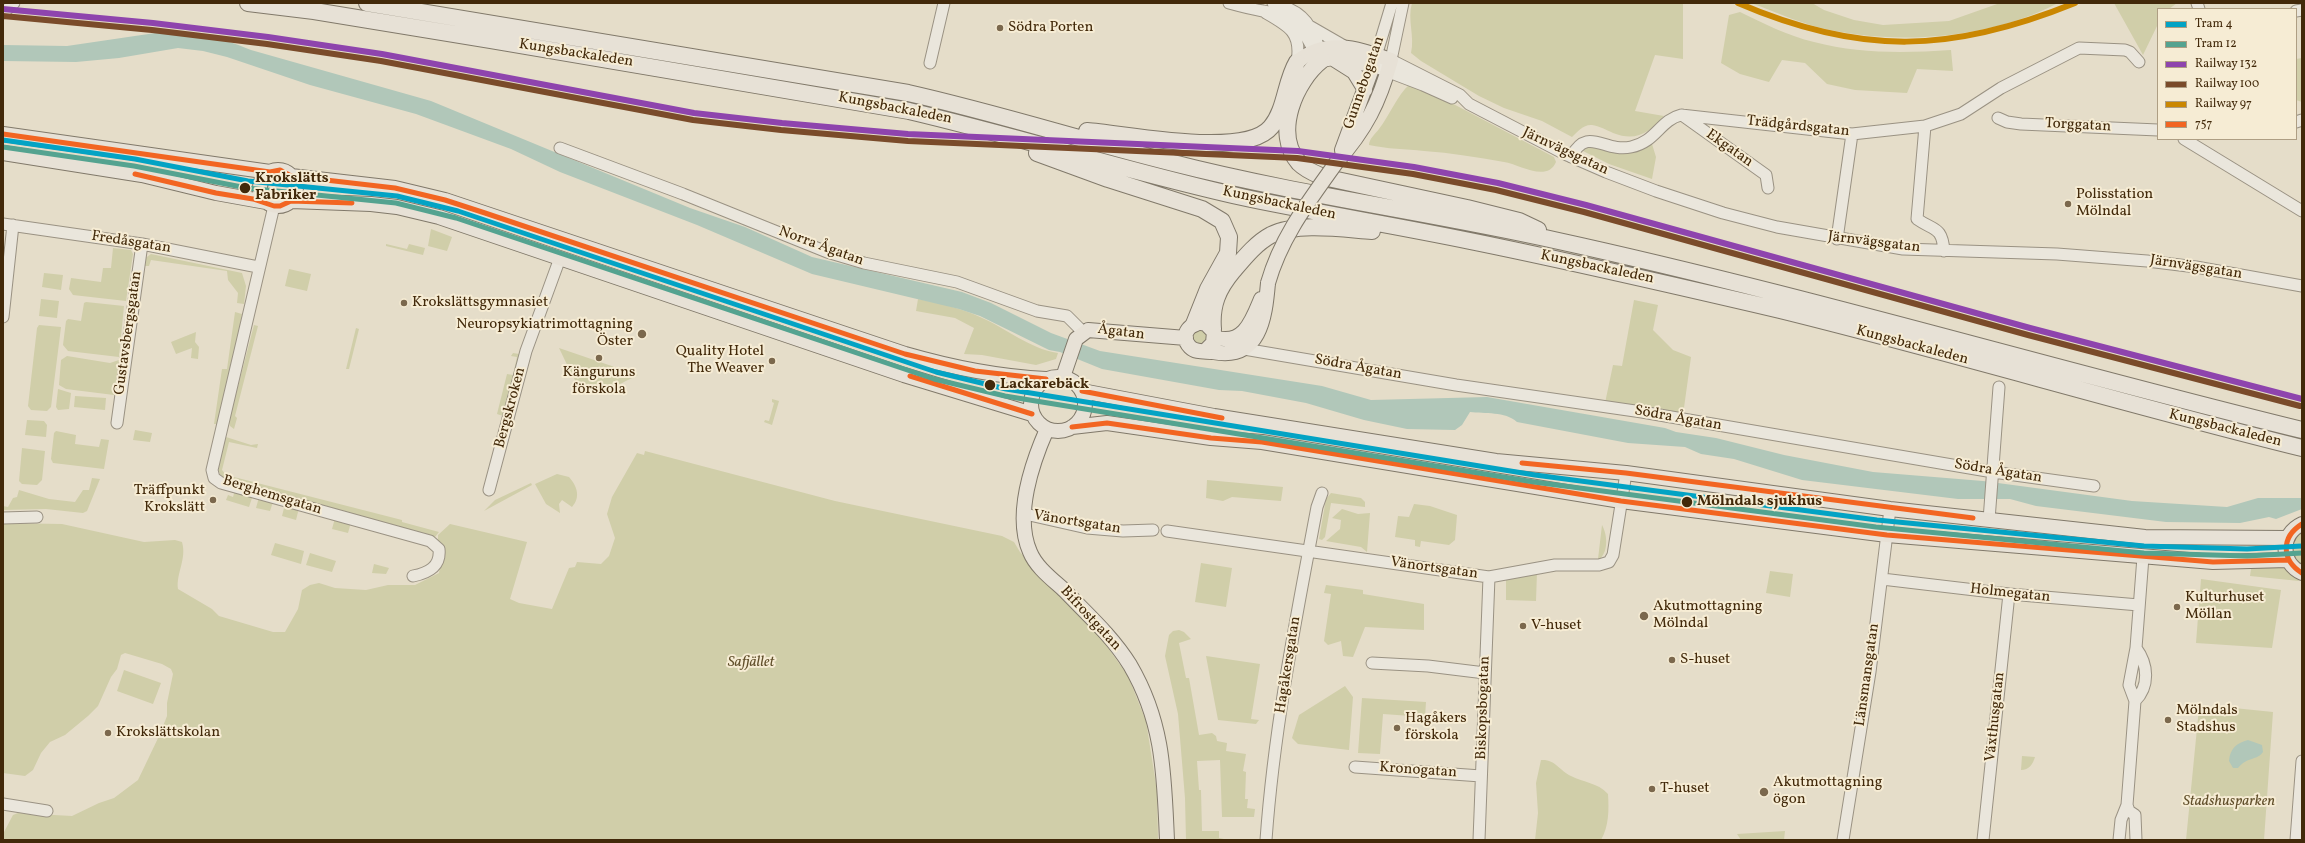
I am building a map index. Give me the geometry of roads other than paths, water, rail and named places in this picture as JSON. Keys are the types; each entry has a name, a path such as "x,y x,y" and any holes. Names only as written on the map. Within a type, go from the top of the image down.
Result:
{"highway":[{"name":"Kungsbackaleden","path":"248,3 314,11 909,111 971,125 1167,180 1635,276 1784,312 2205,424 2302,448"},
{"name":"Kungsbackaleden","path":"367,3 851,82 973,108 1171,163 1257,182 1553,240 1789,295 2209,407 2302,430"},
{"path":"1322,54 1306,76 1293,102 1288,122 1289,145 1298,162 1306,169 1329,179 1461,206 1519,221 1553,240"},
{"path":"1050,129 1211,144 1252,140 1266,131 1277,119 1289,78 1297,62"},
{"path":"971,125 1050,159 1202,209 1218,218 1227,229 1229,237 1228,253 1208,289 1194,324"},
{"path":"1213,333 1213,306 1225,281 1258,245 1271,235 1281,231 1302,228 1364,230 1470,241"}],"main road":[{"path":"1297,62 1344,46 1390,66"},
{"path":"1322,54 1348,59 1374,60"},
{"path":"1322,54 1354,72 1365,90"},
{"name":"Gunnebogatan","path":"1357,129 1365,90 1374,60"},
{"name":"Gunnebogatan","path":"1213,333 1224,340 1232,340 1240,335 1253,318 1264,300 1268,283 1283,242 1357,129 1374,109 1390,66"},
{"path":"3,134 270,172 280,170 291,176 395,188 445,200 905,354 1017,378 1046,379 1063,377 1073,381 1082,391 1085,403 1084,412 1080,421 1072,427 1062,431 1047,429 1040,424 1032,414 1031,402 1033,393 1046,379"},
{"path":"3,153 142,175 216,193 280,206 291,201 371,204 397,207 439,217 911,377 1032,414"},
{"path":"270,172 262,178 260,188 260,193 270,204"},
{"path":"291,176 296,187 295,196 291,201"},
{"path":"1205,351 1212,345 1213,333 1204,323 1194,324 1188,330 1186,338 1191,349 1197,351 1227,353 1244,349 1258,335 1262,326 1264,300"},
{"name":"Ågatan","path":"1063,377 1079,335 1092,329 1140,336 1186,338"},
{"path":"1082,391 1214,416 1434,453 1496,461 1626,473 1890,509 2145,537 2287,538"},
{"path":"1072,427 1107,423 1211,438 1262,442 1621,501 1887,535 2213,562 2288,560"},
{"name":"Bifrostgatan","path":"1047,429 1030,478 1025,514 1026,542 1035,560 1114,642 1130,665 1144,694 1156,727 1164,768 1167,840"},
{"path":"2302,524 2292,531 2287,538 2285,547 2288,560 2292,567 2302,573"}],"street":[{"path":"3,13 14,3"},
{"path":"930,63 944,3"},
{"path":"1229,3 1264,12 1284,23 1294,32 1299,44 1297,62"},
{"path":"1273,3 1297,12 1310,26 1344,46"},
{"name":"Gunnebogatan","path":"1374,60 1392,3"},
{"name":"Gunnebogatan","path":"1390,66 1403,3"},
{"path":"1264,12 1275,12 1291,17 1299,24 1322,54"},
{"path":"1310,26 1322,54"},
{"name":"Trädgårdsgatan","path":"1681,115 1852,134 1926,126 1961,114 2001,88 2079,48 2125,50 2130,52 2139,62"},
{"name":"Järnvägsgatan","path":"1390,66 1460,95 1469,104 1572,157 1656,192 1723,213 1837,239 1903,249 2120,258 2196,267 2302,286"},
{"path":"1572,157 1580,144 1588,140 1616,148 1630,148 1643,143 1653,138 1669,119 1681,115"},
{"name":"Ekgatan","path":"1681,115 1766,175 1768,188"},
{"name":"Torggatan","path":"1998,118 2007,122 2021,124 2157,130"},
{"path":"1926,126 1917,219 1926,225 1935,228 1941,233 1944,250"},
{"path":"1837,239 1852,134"},
{"path":"2186,140 2302,211"},
{"name":"Norra Ågatan","path":"560,148 683,194 827,252 864,264 957,282 1037,311 1067,316 1079,335"},
{"name":"Berghemsgatan","path":"270,204 258,267 212,470 214,478 221,483 430,541 439,549 438,561 430,570 413,576"},
{"path":"3,317 8,225"},
{"name":"Fredåsgatan","path":"8,225 142,244 258,267"},
{"name":"Gustavsbergsgatan","path":"117,423 142,244"},
{"name":"Bergskroken","path":"489,490 526,351 560,258"},
{"path":"1258,335 1263,351"},
{"name":"Södra Ågatan","path":"1244,349 1257,352 1263,351 1442,383 1648,413 1993,474 2094,486"},
{"path":"1989,520 1999,387"},
{"name":"Vänortsgatan","path":"1167,531 1489,577 1540,567 1566,564 1599,565 1609,562 1613,555 1626,473"},
{"name":"Hagåkersgatan","path":"1266,840 1273,762 1292,644 1309,551 1322,493"},
{"name":"Länsmansgatan","path":"1842,840 1870,672 1890,509"},
{"name":"Vänortsgatan","path":"1025,514 1087,528 1123,531 1153,530"},
{"path":"3,518 37,517"},
{"path":"2119,840 2121,820 2127,805 2135,701 2143,693 2146,665 2144,658 2136,648 2143,557"},
{"name":"Biskopsbogatan","path":"1479,840 1480,776 1489,577"},
{"name":"Holmegatan","path":"1882,579 2009,594 2139,605"},
{"name":"Växthusgatan","path":"1983,840 2009,594"},
{"path":"1372,664 1428,666 1485,673"},
{"path":"2296,840 2302,760"},
{"name":"Kronogatan","path":"1355,767 1480,776"},
{"path":"3,804 47,811"},
{"path":"2127,805 2129,811 2135,815 2136,840"}],"tram line":[{"name":"4","path":"3,140 135,159 248,181 397,196 458,211 936,372 1006,389 1535,475 1877,520 2144,546 2247,549 2302,546"},
{"name":"12","path":"3,147 134,166 247,188 396,203 456,218 934,379 1005,396 1534,482 1876,527 2144,553 2247,556 2302,553"}],"rail line":[{"name":"97","path":"1738,3 1783,20 1825,32 1866,39 1906,42 1947,39 1988,32 2030,20 2075,3"},
{"name":"132","path":"3,9 153,23 268,37 382,54 694,113 782,123 908,134 1298,151 1414,167 1498,183 1586,205 2030,328 2302,399"},
{"name":"100","path":"3,16 152,30 267,44 381,61 693,120 781,130 908,141 1297,158 1413,174 1496,190 1584,212 2028,335 2300,406"}],"place":[{"name":"Södra Porten","path":"1000,28"},
{"name":"Krokslätts Fabriker","path":"245,188"},
{"name":"Polisstation Mölndal","path":"2068,204"},
{"name":"Krokslättsgymnasiet","path":"404,303"},
{"name":"Neuropsykiatrimottagning Öster","path":"642,334"},
{"name":"Känguruns förskola","path":"599,358"},
{"name":"Quality Hotel The Weaver","path":"772,361"},
{"name":"Lackarebäck","path":"990,385"},
{"name":"Träffpunkt Krokslätt","path":"213,500"},
{"name":"Mölndals sjukhus","path":"1687,502"},
{"name":"Kulturhuset Möllan","path":"2177,607"},
{"name":"Akutmottagning Mölndal","path":"1644,616"},
{"name":"V-huset","path":"1523,626"},
{"name":"S-huset","path":"1672,660"},
{"name":"Mölndals Stadshus","path":"2168,720"},
{"name":"Hagåkers förskola","path":"1397,728"},
{"name":"Krokslättskolan","path":"108,733"},
{"name":"T-huset","path":"1652,789"},
{"name":"Akutmottagning ögon","path":"1764,792"}],"park label":[{"name":"Safjället","path":"751,663"},
{"name":"Stadshusparken","path":"2229,802"}]}
